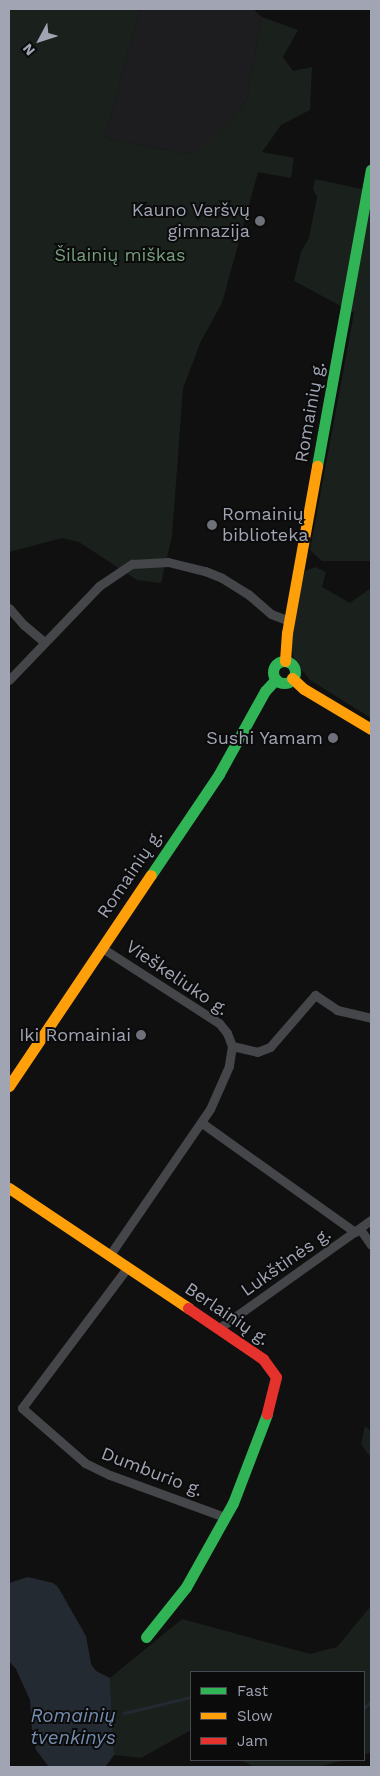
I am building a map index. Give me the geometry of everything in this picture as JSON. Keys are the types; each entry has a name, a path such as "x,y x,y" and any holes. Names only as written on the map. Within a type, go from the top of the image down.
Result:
{"main road":[{"name":"Romainių g.","path":"285,661 289,621 371,170"},
{"path":"285,661 294,668 292,678 286,682 276,679 273,672 276,665 285,661"},
{"path":"292,678 304,689 371,729"},
{"name":"Romainių g.","path":"9,1086 218,774 265,691 276,679"},
{"name":"Berlainių g.","path":"9,1188 263,1359 276,1377 276,1384 263,1426 233,1503 186,1587 146,1638"}],"street":[{"path":"9,680 99,586 132,564 168,562 205,571 222,578 248,594 271,614 289,621"},
{"path":"9,608 24,626 44,642"},
{"name":"Vieškeliuko g.","path":"102,948 219,1023 227,1033 232,1046"},
{"path":"109,1256 202,1122 221,1087 231,1056 232,1046 257,1052 270,1047 315,996 337,1010 371,1018"},
{"path":"202,1122 357,1230 371,1245"},
{"name":"Lukštinės g.","path":"218,1329 371,1220"},
{"name":"Dumburio g.","path":"127,1268 22,1408 85,1463 110,1475 225,1517"}],"shaded area":[{"path":"140,9 253,9 262,17 247,99 238,114 206,146 189,154 108,139 105,135"}],"green space":[{"name":"Šilainių miškas","path":"9,9 140,9 105,135 108,139 189,154 206,145 238,114 247,99 262,17 298,30 283,57 293,71 312,67 310,110 281,125 262,152 294,158 291,178 258,172 222,303 201,341 183,388 172,536 161,583 137,580 79,542 62,538 9,552"},
{"path":"315,179 371,191 371,561 322,561 310,550 354,313 294,281 301,252 309,238 317,197 313,189"},
{"path":"315,567 326,572 322,587 350,603 371,588 371,718 310,680 295,662 289,638 305,571"},
{"path":"365,1426 371,1431 371,1458 361,1444"},
{"path":"371,1606 371,1752 365,1755 365,1671 190,1671 190,1731 141,1758 114,1755 110,1678 182,1619 310,1654 337,1647"},
{"path":"243,1761 341,1761 318,1767 254,1767"}],"water":[{"name":"Romainių tvenkinys","path":"28,1577 53,1583 58,1587 86,1636 91,1664 96,1671 110,1678 114,1755 105,1767 49,1767 36,1750 32,1730 30,1700 16,1669 9,1661 9,1583"}],"waterway":[{"path":"124,1713 190,1697"},
{"path":"365,1707 371,1702"}],"traffic: fast":[{"path":"317,466 371,170"},
{"path":"284,661 292,664 295,672 292,680 284,683 276,680 273,672 276,664 284,661"},
{"path":"151,875 219,774 265,691 276,679"},
{"path":"146,1637 186,1587 233,1503 267,1414"}],"traffic: slow":[{"path":"285,661 287,633 317,466"},
{"path":"292,678 304,689 371,729"},
{"path":"9,1086 151,875"},
{"path":"9,1188 188,1308"}],"traffic: jam":[{"path":"188,1308 263,1359 276,1377 267,1414"}],"place":[{"name":"Kauno Veršvų gimnazija","path":"260,221"},
{"name":"Romainių biblioteka","path":"212,525"},
{"name":"Sushi Yamam","path":"333,738"},
{"name":"Iki Romainiai","path":"141,1035"}]}
